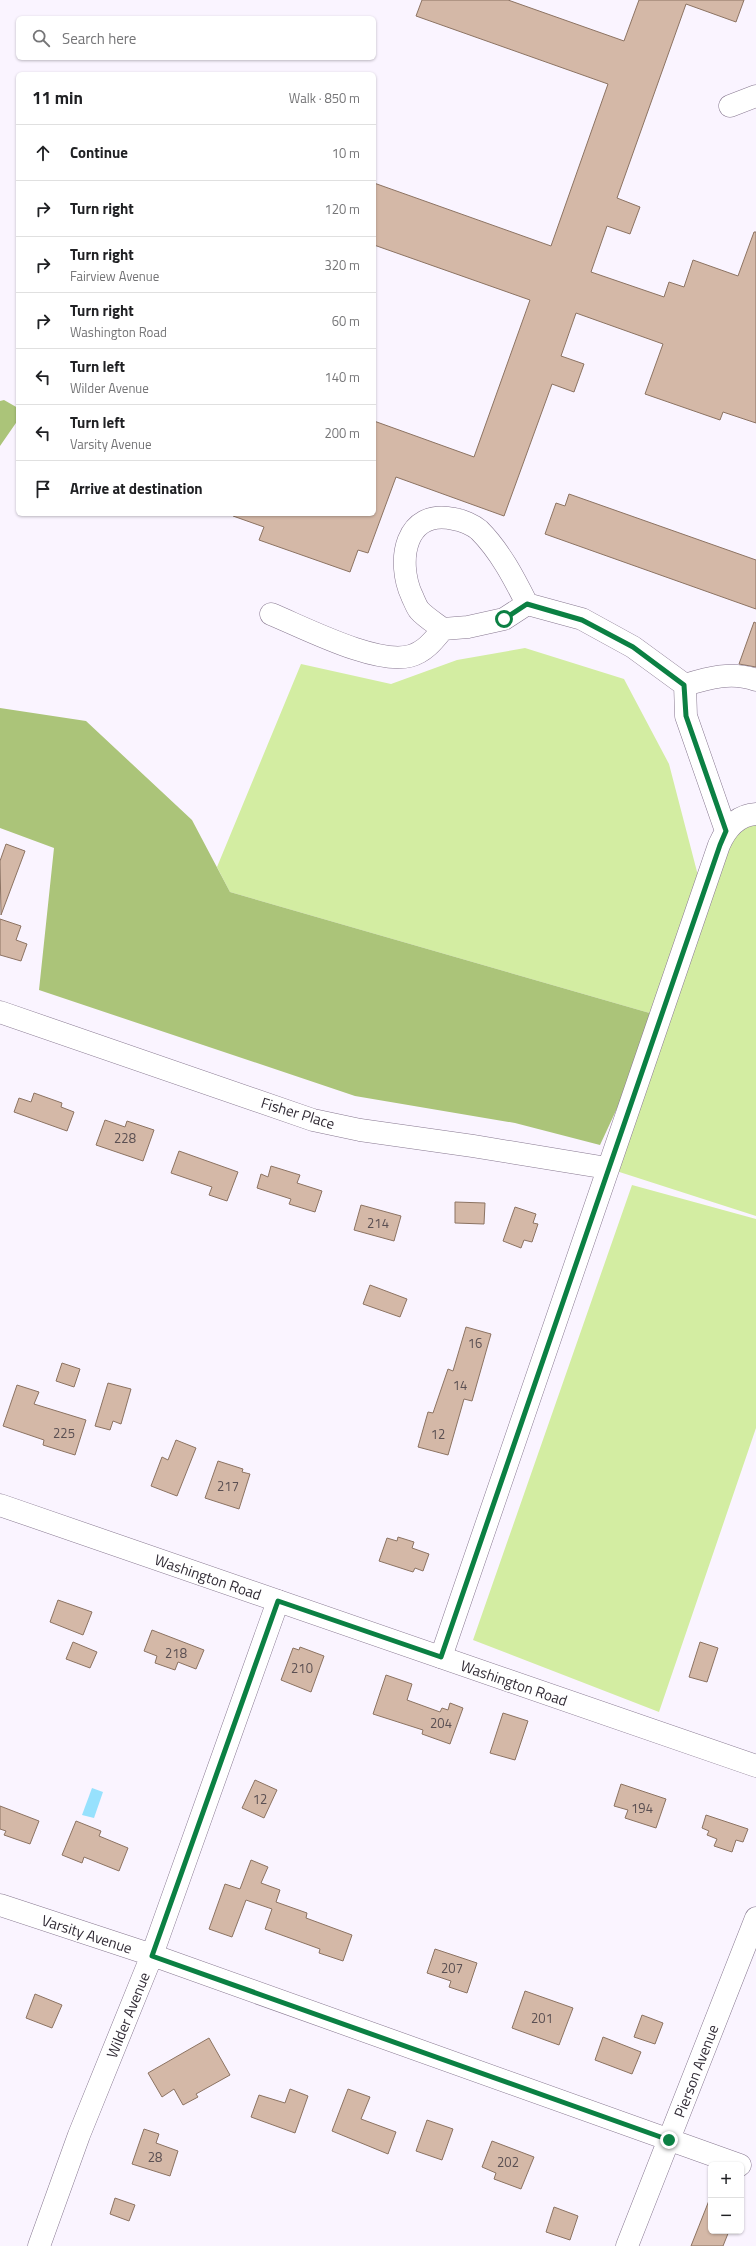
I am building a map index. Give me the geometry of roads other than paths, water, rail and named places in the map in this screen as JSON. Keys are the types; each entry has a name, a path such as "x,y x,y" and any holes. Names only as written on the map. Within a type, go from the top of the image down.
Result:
{"street":[{"path":"730,106 756,96"},
{"path":"527,604 504,619 468,627 443,629 419,610 408,586 403,565 406,547 413,533 425,521 444,516 460,520 478,529 505,562 527,604 582,620 633,647 684,685 686,716 723,838"},
{"path":"271,614 373,655 393,658 412,656 431,644 443,629"},
{"path":"684,685 707,678 731,675 756,680"},
{"path":"441,1657 607,1168 723,838 742,817 756,814"},
{"name":"Fisher Place","path":"0,1012 314,1120 360,1130 473,1146 607,1168"},
{"name":"Washington Road","path":"0,1505 756,1766"},
{"name":"Wilder Avenue","path":"39,2246 79,2135 152,1956 278,1601"},
{"name":"Varsity Avenue","path":"0,1905 152,1956 731,2162"},
{"name":"Pierson Avenue","path":"627,2246 756,1918"},
{"name":"Varsity Avenue","path":"744,2166 756,2171"}],"water":[{"path":"92,1788 103,1792 94,1818 82,1815"}]}
